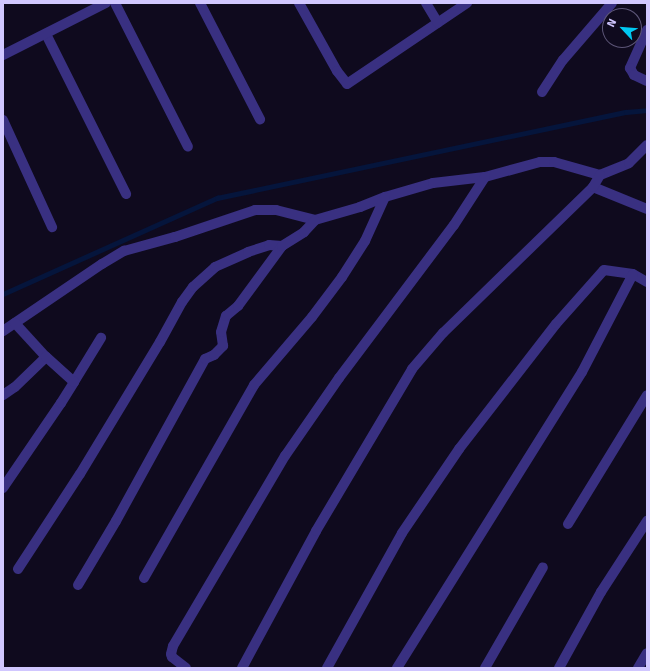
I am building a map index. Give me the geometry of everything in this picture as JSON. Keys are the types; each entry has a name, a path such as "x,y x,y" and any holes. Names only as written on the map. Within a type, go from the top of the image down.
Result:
{"street":[{"path":"3,55 106,3"},
{"path":"115,3 188,147"},
{"path":"200,3 260,119"},
{"path":"299,3 337,71 347,84 467,3"},
{"path":"426,3 438,23"},
{"path":"542,92 563,60 612,3"},
{"path":"647,30 630,68 634,75 647,81"},
{"path":"46,34 126,194"},
{"path":"3,120 52,227"},
{"path":"242,668 316,531 412,369 443,333 593,187 600,175 629,163 647,145"},
{"path":"3,331 102,264 124,251 175,237 255,210 276,210 315,220 433,183 485,176 540,162 554,162 600,175"},
{"path":"186,668 172,657 171,654 173,646 286,456 339,378 454,225 485,176"},
{"path":"593,187 647,209"},
{"path":"144,578 254,385 312,317 342,277 365,241 385,197"},
{"path":"78,585 116,521 205,360 214,356 223,346 221,332 226,316 238,306 282,246 304,232 315,220"},
{"path":"18,569 80,474 160,342 182,302 193,287 215,266 269,245 282,246"},
{"path":"327,668 406,527 459,449 556,324 604,270 633,274 647,282"},
{"path":"397,668 582,372 633,274"},
{"path":"15,323 46,357 74,382"},
{"path":"3,488 61,403 102,338"},
{"path":"3,395 16,387 46,357"},
{"path":"568,524 647,395"},
{"path":"559,668 601,592 647,521"},
{"path":"485,668 543,567"},
{"path":"638,668 647,653"}],"waterway":[{"path":"3,294 217,198 626,112 647,110"}]}
